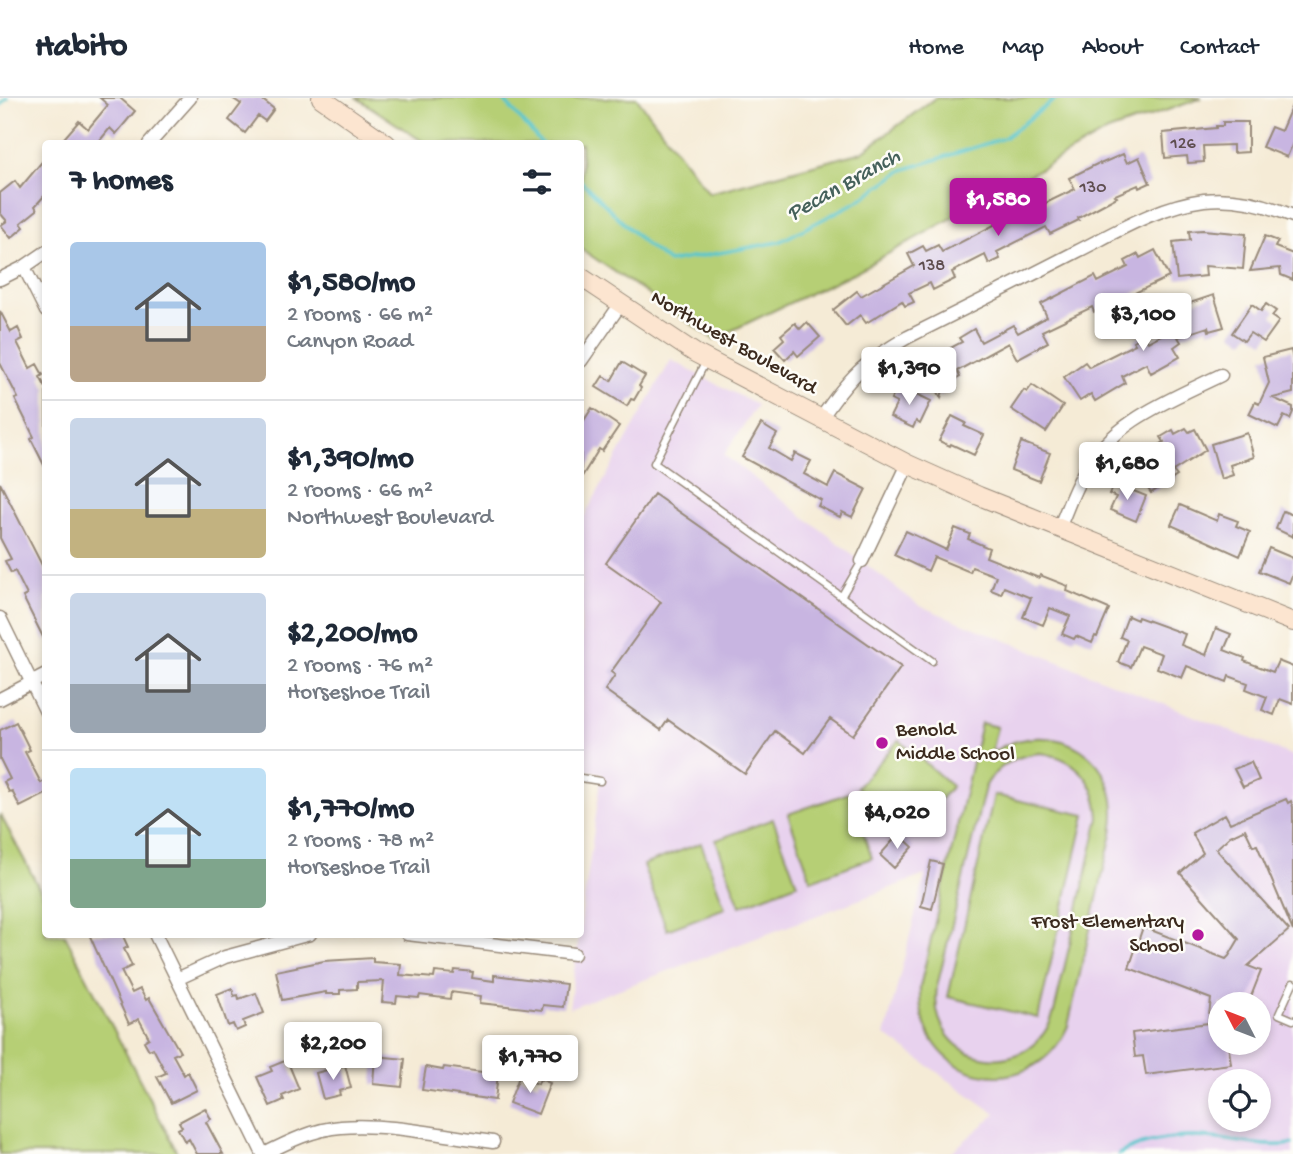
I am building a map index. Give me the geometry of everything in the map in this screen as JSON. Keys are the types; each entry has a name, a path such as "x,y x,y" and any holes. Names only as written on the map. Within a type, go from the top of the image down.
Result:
{"street":[{"path":"153,140 190,98"},
{"path":"321,98 378,140"},
{"path":"820,419 853,375 876,356 1140,220 1184,204 1218,200 1265,206 1293,216"},
{"path":"0,279 42,255"},
{"path":"24,267 42,303"},
{"name":"Northwest Boulevard","path":"584,279 707,360 908,464 1293,622"},
{"path":"584,357 620,305"},
{"path":"1059,528 1082,475 1114,435 1134,419 1221,375"},
{"path":"862,561 908,464"},
{"path":"0,618 42,703"},
{"path":"0,699 42,678"},
{"path":"157,938 264,1154 313,1132 339,1127 373,1127 493,1142"},
{"path":"177,979 225,957 295,938"},
{"path":"440,938 574,954"}],"lane":[{"path":"707,360 654,463 932,661"},
{"path":"841,597 862,561"},
{"path":"584,778 600,780"},
{"path":"1293,983 1279,1014 1293,1020"}],"shaded area":[{"name":"Benold Middle School","path":"671,360 757,405 724,455 920,606 1293,756 1293,1154 949,1154 996,1114 885,1035 925,875 569,1008 579,938 584,938 584,900 602,773 584,770 584,517"}],"green space":[{"path":"357,98 637,98 709,193 862,152 935,98 1202,98 1108,131 855,272 714,339 584,251 584,140 420,140"},
{"path":"981,723 997,727 991,753 1015,742 1039,738 1061,741 1081,750 1097,764 1108,783 1114,806 1112,833 1068,1026 1051,1052 1028,1069 1003,1076 978,1074 955,1063 936,1045 923,1019 920,987","holes":["1041,753 1075,766 1083,774 1094,793 1099,818 1055,1008 1044,1033 1027,1049 1006,1057 984,1058 964,1050 948,1036 938,1014 937,987 985,787 995,773 1008,762"]},
{"path":"899,740 952,786 910,834 857,787"},
{"path":"849,793 872,858 811,880 788,814"},
{"path":"994,795 1085,815 1038,1018 948,997"},
{"path":"0,814 42,893 42,938 67,938 178,1154 0,1154"},
{"path":"773,819 797,884 740,906 716,840"},
{"path":"701,843 725,908 667,930 643,865"}],"building":[{"path":"100,98 120,98 135,111 116,134 110,128 100,140 62,140 79,121 88,129 108,105"},
{"path":"232,98 260,98 274,109 265,121 258,116 245,133 229,120 241,104"},
{"path":"1293,103 1293,143 1287,157 1262,147 1271,127 1281,131"},
{"path":"1223,122 1248,122 1248,152 1233,153 1233,145 1203,146 1204,162 1188,163 1187,156 1165,158 1163,133 1216,128 1223,126"},
{"path":"1123,154 1127,163 1139,157 1150,183 1115,195 1117,197 1078,218 1079,220 1050,234 1046,227 997,252 1000,259 989,264 985,255 952,272 955,279 933,290 930,283 909,293 914,302 905,306 902,301 866,323 860,315 846,326 833,310 857,291 861,296 914,266 908,254 923,246 926,251 938,245 942,252 1023,210 1025,213 1075,189 1069,178"},
{"path":"42,162 42,198 35,206 37,210 21,223 24,227 11,238 1,225 7,221 0,213 0,193 15,181 20,188"},
{"path":"1189,231 1246,234 1243,269 1205,266 1206,276 1177,279 1173,242 1190,240"},
{"path":"1265,236 1278,241 1275,247 1293,254 1293,280 1281,275 1280,268 1250,271"},
{"path":"1155,250 1169,277 1094,312 1092,307 1042,331 1048,342 1017,359 1008,343 957,371 960,377 944,386 941,398 925,366 939,358 937,355 962,342 959,338 974,329 981,342 1013,325 1018,333 1047,317 1041,304 1095,276 1098,282 1128,267 1125,261 1138,254 1140,258"},
{"path":"1214,295 1224,327 1209,331 1208,327 1178,337 1181,342 1174,347 1180,357 1151,373 1146,363 1122,376 1125,383 1095,401 1091,394 1080,401 1064,377 1085,362 1089,367 1135,344 1133,341 1144,335 1148,342 1189,320 1184,305"},
{"path":"1252,304 1261,311 1266,304 1276,311 1272,316 1279,321 1264,342 1250,333 1244,341 1232,333"},
{"path":"0,311 11,332 18,328 23,339 17,342 30,368 37,364 42,373 42,461 31,439 34,437 15,399 18,398 0,363"},
{"path":"807,322 820,337 798,356 794,351 785,360 774,348 784,339 781,335 795,323 800,329"},
{"path":"1291,350 1293,393 1273,398 1293,407 1293,412 1290,419 1284,416 1278,428 1249,414 1255,402 1259,404 1269,383 1263,357"},
{"path":"622,362 645,376 634,400 631,399 627,406 596,387 603,376 611,381"},
{"path":"898,385 931,401 920,424 916,421 913,428 890,417 897,403 891,400"},
{"path":"1032,385 1063,406 1046,432 1011,409 1024,390 1027,392"},
{"path":"592,408 619,426 602,451 599,449 584,473 584,420"},
{"path":"952,416 966,423 964,426 984,435 974,455 939,441"},
{"path":"761,424 777,434 769,448 791,461 795,453 811,461 804,474 828,487 835,473 866,489 852,517 842,512 840,517 818,506 821,500 742,457"},
{"path":"1186,428 1189,432 1195,429 1206,450 1173,471 1177,476 1151,493 1131,463 1164,442 1161,437 1173,430 1175,434"},
{"path":"1247,433 1254,457 1230,465 1233,475 1221,479 1211,444"},
{"path":"1021,442 1050,453 1039,481 1011,470"},
{"path":"0,483 42,565 42,635 23,597 27,595 15,571 11,573 5,561 11,559 0,538"},
{"path":"1114,483 1146,496 1136,521 1110,510 1116,497 1109,494"},
{"path":"654,494 901,667 853,735 830,719 805,753 775,731 745,774 668,720 661,730 605,690 615,675 611,672 661,602 606,563"},
{"path":"1180,505 1217,521 1219,514 1238,521 1236,526 1250,532 1240,556 1171,525"},
{"path":"1283,511 1293,515 1293,537 1276,529"},
{"path":"955,528 970,534 968,539 989,548 986,557 1039,578 1040,575 1068,586 1067,591 1109,609 1097,637 1095,636 1092,643 1076,636 1074,639 1062,634 1070,616 1050,608 1043,625 1023,617 1031,598 1004,587 1001,594 991,590 996,576 972,567 970,572 934,557 928,571 894,555 906,531 946,550"},
{"path":"1269,548 1293,558 1293,573 1289,583 1259,571"},
{"path":"1128,616 1185,634 1181,645 1206,655 1216,628 1231,634 1224,650 1245,658 1244,661 1273,672 1278,661 1293,667 1293,704 1280,699 1274,715 1262,710 1267,697 1246,689 1248,683 1229,676 1227,682 1187,666 1182,678 1157,668 1162,654 1140,646 1131,667 1118,662 1127,640 1120,637"},
{"path":"16,722 30,750 25,752 42,782 42,796 20,807 4,782 10,779 0,759 0,730"},
{"path":"1251,762 1259,780 1243,787 1234,769"},
{"path":"1286,799 1288,803 1291,801 1293,807 1293,931 1257,845 1253,846 1245,829 1230,836 1216,849 1289,930 1248,966 1261,971 1253,992 1208,992 1208,998 1129,968 1143,927 1226,959 1229,956 1239,939 1180,873 1203,853 1192,833 1225,814 1230,823"},
{"path":"899,834 913,847 894,868 880,855"},
{"path":"931,861 943,864 932,909 921,906"},
{"path":"91,938 124,938 128,947 124,949 132,966 121,971 132,993 140,989 146,1000 149,998 180,1052 173,1055 184,1075 188,1072 197,1090 171,1103 157,1077 166,1073 153,1048 149,1050 144,1041 149,1038 139,1019 129,1024"},
{"path":"373,958 373,962 401,964 400,975 434,978 435,972 454,974 455,970 473,972 472,978 494,981 494,975 566,984 563,1007 543,1005 542,1010 480,1003 481,996 451,992 450,999 420,995 419,998 397,996 396,1003 382,1002 384,981 357,982 357,989 340,990 340,994 326,992 282,1000 276,971 324,961"},
{"path":"232,988 234,996 238,995 239,999 256,993 264,1013 243,1021 245,1027 236,1031 233,1024 228,1026 217,994"},
{"path":"1208,1023 1208,1055 1230,1055 1231,1064 1146,1075 1143,1056 1135,1057 1132,1033"},
{"path":"375,1056 405,1059 402,1087 373,1084"},
{"path":"287,1060 299,1089 282,1096 284,1100 270,1106 257,1077 272,1071 270,1067"},
{"path":"345,1065 351,1088 339,1091 340,1095 323,1099 316,1073"},
{"path":"426,1067 498,1074 495,1100 422,1090"},
{"path":"519,1077 538,1084 540,1079 550,1083 538,1114 509,1103"},
{"path":"205,1108 211,1119 206,1122 223,1154 197,1154 189,1139 185,1142 178,1129 182,1127 179,1122"}],"waterway":[{"name":"Pecan Branch","path":"0,105 7,98"},
{"name":"Pecan Branch","path":"502,98 539,140"},
{"name":"Pecan Branch","path":"584,184 646,245 669,262 779,242 858,201 903,170 1004,138 1057,98"},
{"path":"1119,1154 1145,1143 1184,1137 1267,1145 1292,1144"}],"place":[{"name":"Benold Middle School","path":"882,743"},
{"name":"Frost Elementary School","path":"1198,935"}]}
